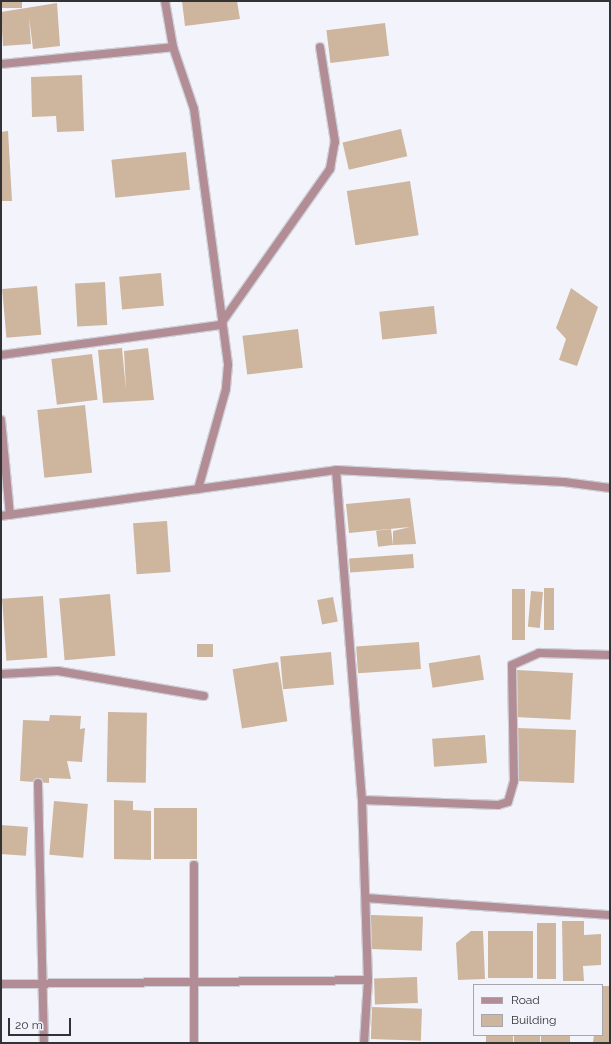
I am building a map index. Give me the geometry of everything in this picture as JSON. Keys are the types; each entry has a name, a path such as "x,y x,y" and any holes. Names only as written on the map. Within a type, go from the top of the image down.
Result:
{"street":[{"path":"165,1 173,47 194,109 220,325 228,378 198,489"},
{"path":"1,64 173,47"},
{"path":"1,355 220,325 332,163 335,142 320,47"},
{"path":"1,420 10,515"},
{"path":"336,470 362,800 368,980 364,1043"},
{"path":"1,516 336,470 540,480 610,488"},
{"path":"362,800 498,805 508,802 514,781 512,665 539,653 610,655"},
{"path":"1,674 58,671 204,696"},
{"path":"38,783 44,1043"},
{"path":"194,865 194,1043"},
{"path":"366,898 610,915"},
{"path":"1,984 368,980"}],"building":[{"path":"1,1 22,1 22,8 1,8"},
{"path":"182,1 237,1 240,19 185,26"},
{"path":"57,3 60,46 33,49 29,17 31,44 3,46 1,12"},
{"path":"385,23 389,56 330,63 326,30"},
{"path":"82,75 84,131 57,132 56,116 32,117 31,77"},
{"path":"401,129 407,156 349,170 343,142"},
{"path":"8,131 12,201 1,201 1,132"},
{"path":"186,152 190,190 115,198 111,160"},
{"path":"410,181 419,235 355,245 347,191"},
{"path":"161,273 164,306 122,310 119,277"},
{"path":"105,282 107,325 77,327 75,284"},
{"path":"37,286 41,335 6,338 2,289"},
{"path":"571,288 598,307 577,366 559,360 566,339 556,328"},
{"path":"434,306 437,334 382,340 379,312"},
{"path":"298,329 303,368 247,375 242,336"},
{"path":"122,348 126,390 124,351 148,348 154,400 103,403 98,350"},
{"path":"92,354 98,400 57,405 51,359"},
{"path":"85,405 92,473 44,478 37,410"},
{"path":"410,498 416,544 393,545 393,531 410,527 349,533 346,504"},
{"path":"167,521 171,572 137,574 133,523"},
{"path":"391,529 393,545 378,547 376,531"},
{"path":"413,554 414,568 350,572 349,558"},
{"path":"544,588 554,588 554,630 544,630"},
{"path":"512,589 525,589 525,640 512,640"},
{"path":"531,591 543,592 540,628 528,627"},
{"path":"110,594 115,656 65,660 59,598"},
{"path":"43,596 47,658 6,661 2,599"},
{"path":"333,597 338,622 322,625 317,600"},
{"path":"419,642 421,669 358,673 356,646"},
{"path":"197,644 213,644 213,657 197,657"},
{"path":"331,652 334,685 283,689 280,656"},
{"path":"480,655 484,680 433,688 429,663"},
{"path":"278,662 287,721 242,728 233,669"},
{"path":"517,670 573,673 570,720 515,717"},
{"path":"108,712 147,713 146,783 107,782"},
{"path":"50,715 81,716 80,729 85,728 82,762 67,761 71,779 49,778 49,783 20,781 23,720 49,721"},
{"path":"516,728 576,730 574,783 514,781"},
{"path":"485,735 487,763 434,767 432,739"},
{"path":"114,800 133,801 133,810 151,811 151,860 114,859"},
{"path":"54,801 88,804 83,858 49,855"},
{"path":"154,808 197,808 197,859 154,859"},
{"path":"1,825 28,827 26,856 1,854"},
{"path":"371,915 423,917 422,951 370,949"},
{"path":"562,921 584,921 584,935 601,934 601,965 583,966 584,981 563,981"},
{"path":"537,923 556,923 556,979 537,979"},
{"path":"471,931 483,931 485,979 458,980 456,943"},
{"path":"488,931 533,931 533,978 488,978"},
{"path":"417,977 418,1003 375,1004 374,979"},
{"path":"603,986 610,986 610,1043 593,1042 594,1036 603,1036"},
{"path":"372,1007 422,1009 421,1041 371,1039"},
{"path":"486,1036 513,1036 513,1043 486,1043"},
{"path":"514,1036 540,1036 540,1043 514,1043"},
{"path":"541,1036 570,1036 570,1043 541,1043"}]}
